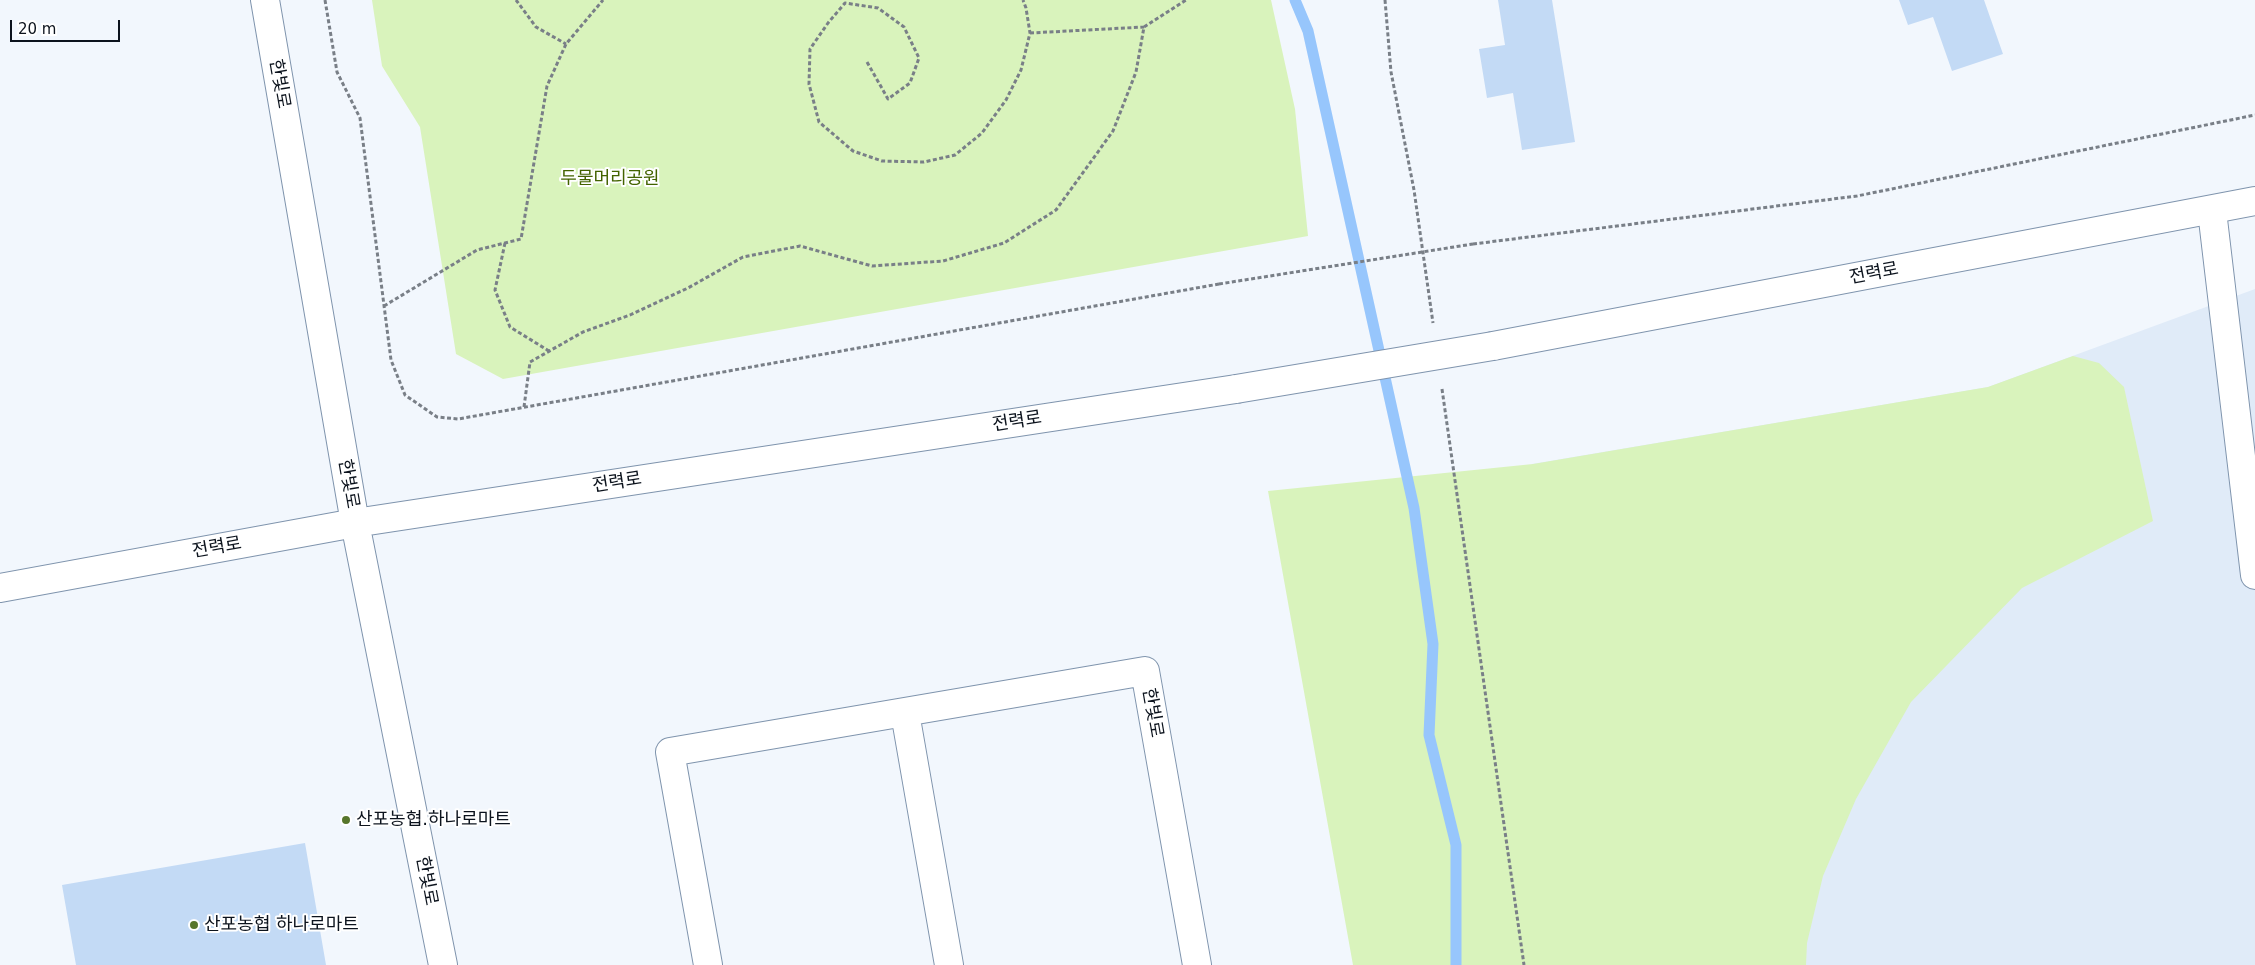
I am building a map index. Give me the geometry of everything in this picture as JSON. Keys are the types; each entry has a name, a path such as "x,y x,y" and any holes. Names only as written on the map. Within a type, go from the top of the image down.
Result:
{"street":[{"name":"한빛로","path":"265,0 355,523 443,965"},
{"name":"전력로","path":"0,588 355,523 1236,388 1493,346 2212,211 2255,201"},
{"path":"2212,211 2254,566"},
{"name":"한빛로","path":"708,965 670,752 1145,672 1197,965"},
{"path":"905,713 949,965"}],"path":[{"path":"324,0 337,72 360,118 391,360 405,395 436,417 458,419 1219,284 1473,244 1857,196 2255,115"},
{"path":"516,0 536,27 566,44"},
{"path":"384,306 477,250 522,239 546,86 566,44 603,0"},
{"path":"867,62 888,98 910,83 919,58 904,27 878,8 845,3 828,22 810,49 809,84 819,122 853,151 882,161 924,162 955,155 982,134 1006,100 1021,70 1030,33 1023,0"},
{"path":"1030,33 1144,27 1186,0"},
{"path":"1386,0 1391,72 1414,190 1433,326"},
{"path":"524,407 530,362 583,332 630,315 688,288 743,257 800,246 872,266 942,261 1004,243 1056,210 1113,132 1136,72 1144,27"},
{"path":"505,243 495,290 510,327 549,351"},
{"path":"1442,384 1524,965"}],"shaded area":[{"path":"2255,289 2255,965 1629,965 1532,464 1988,387"}],"green space":[{"name":"두물머리공원","path":"372,0 1271,0 1295,109 1308,236 503,379 456,354 420,127 382,66"},
{"path":"2073,356 2099,363 2124,387 2153,521 2022,588 1911,702 1856,799 1823,876 1807,943 1806,965 1353,965 1268,491 1533,464 1988,387"}],"building":[{"path":"1498,0 1552,0 1575,142 1522,150 1513,93 1487,98 1479,49 1505,45"},
{"path":"1899,0 1984,0 2003,54 1952,71 1933,17 1908,25"},
{"name":"산포농협 하나로마트","path":"305,843 326,965 76,965 62,885"}],"waterway":[{"path":"1295,0 1308,31 1414,508 1433,644 1429,735 1456,845 1456,965"}],"place":[{"name":"산포농협.하나로마트","path":"346,820"},
{"name":"산포농협 하나로마트","path":"194,925"}]}
